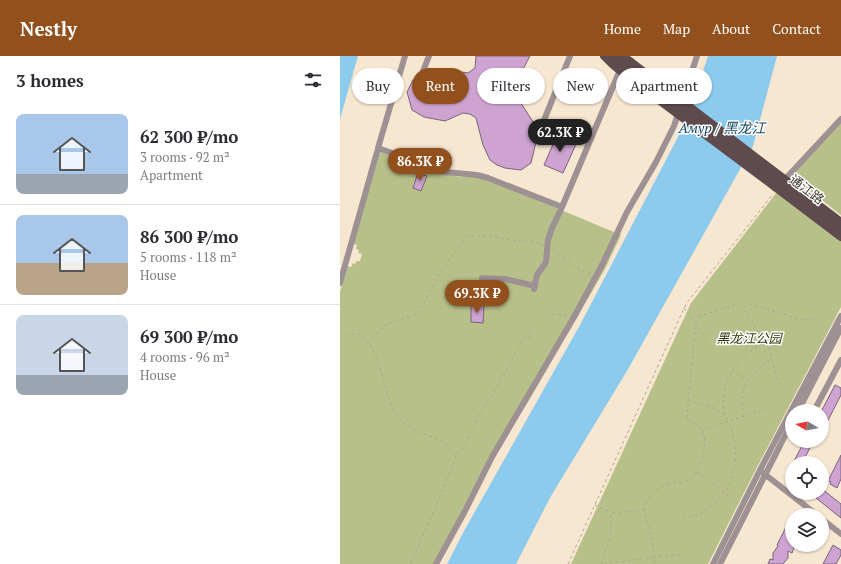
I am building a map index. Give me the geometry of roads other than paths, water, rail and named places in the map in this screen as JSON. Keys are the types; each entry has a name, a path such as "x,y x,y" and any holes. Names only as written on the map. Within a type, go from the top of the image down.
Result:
{"main road":[{"path":"604,56 626,68"},
{"path":"616,57 626,68"},
{"path":"674,104 780,183 841,222"},
{"path":"780,183 841,237"},
{"name":"通江路","path":"780,183 841,229"}],"street":[{"path":"405,56 378,148 445,172 477,175 488,178 562,207"},
{"path":"424,68 429,56"},
{"path":"540,130 570,56"},
{"path":"436,564 492,457 596,277 627,212 656,162 674,126 698,56"},
{"path":"482,278 504,279 534,288 538,275 546,262 552,228 616,90"},
{"path":"780,183 841,119"},
{"path":"340,283 377,152"},
{"path":"802,404 840,328 841,316"},
{"path":"713,564 840,328"},
{"path":"818,404 841,360"},
{"path":"720,564 762,472 785,434"},
{"path":"762,472 808,508"},
{"path":"829,525 841,534"}],"water":[{"path":"340,56 358,56 355,68 352,68 352,77 340,119"},
{"name":"Амур / 黑龙江","path":"708,56 777,56 753,146 627,371 551,496 516,564 447,564 580,325 680,133 691,104 712,104 712,68 704,68"}],"park label":[{"name":"黑龙江公园","path":"749,338"}]}
